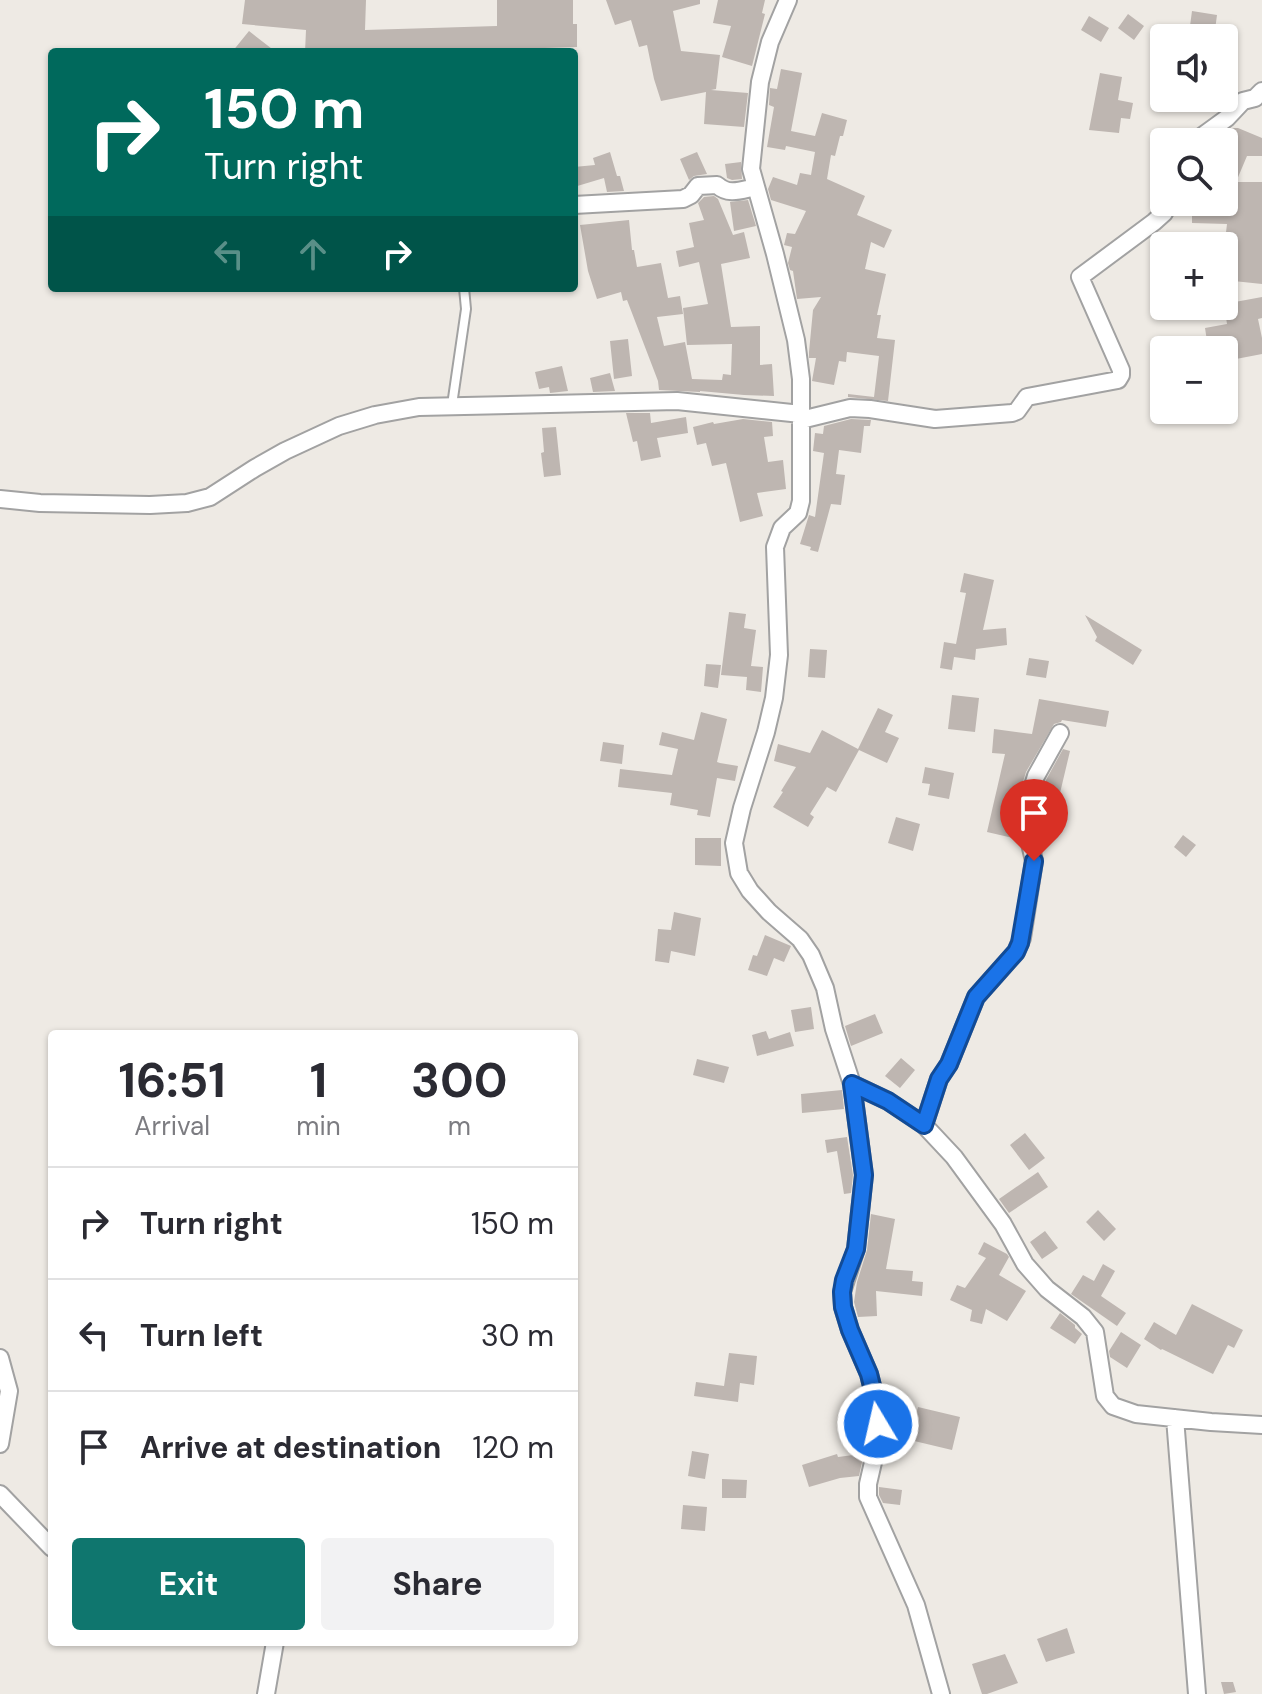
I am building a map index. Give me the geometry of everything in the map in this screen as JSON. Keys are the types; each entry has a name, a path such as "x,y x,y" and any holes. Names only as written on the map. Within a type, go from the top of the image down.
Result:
{"street":[{"path":"788,0 770,42 760,82 751,169 791,316 801,379 801,505 798,513 782,528 775,547 779,655 774,698 734,843 739,873 750,891 800,939 811,955 825,988 834,1029 852,1084 864,1175 856,1249 842,1292 850,1330 869,1374 875,1398 878,1424 868,1497 916,1605 941,1694"},
{"path":"1213,128 1243,101 1257,97 1262,91"},
{"path":"578,205 683,199 698,186 717,185 722,191 729,192 756,187"},
{"path":"0,499 40,503 187,503 210,497 275,457 339,426 419,407 677,401 801,417 850,408 935,419 1014,413 1026,397 1118,380 1121,370 1080,277 1161,216"},
{"path":"924,1125 939,1079 949,1064 976,997 1016,952 1020,943 1034,861 1027,819 1029,799 1036,776 1060,733"},
{"path":"852,1084 888,1101 924,1125 954,1157 1003,1224 1025,1264 1047,1289 1083,1317 1095,1332 1105,1396 1113,1406 1136,1414 1262,1425"},
{"path":"0,1358 9,1391 0,1444"},
{"path":"1175,1418 1197,1694"},
{"path":"0,1494 48,1544"},
{"path":"266,1694 274,1646"}],"lane":[{"path":"452,405 466,309 464,292"}],"building":[{"path":"245,0 366,0 365,30 497,26 497,0 573,0 577,47 305,48 306,30 242,24"},
{"path":"606,0 700,0 700,4 673,11 681,51 720,55 716,89 711,90 748,93 744,127 704,124 706,92 661,101 647,45 639,47 631,20 615,25"},
{"path":"718,0 765,0 762,13 765,14 752,66 722,57 731,26 713,23"},
{"path":"1192,11 1217,15 1216,24 1190,24"},
{"path":"1128,14 1144,26 1134,40 1118,28"},
{"path":"1089,16 1109,28 1101,42 1081,30"},
{"path":"249,31 271,48 235,48"},
{"path":"781,69 802,73 791,131 815,136 822,113 847,120 835,156 831,155 827,179 865,196 857,215 892,230 884,248 871,242 865,269 886,274 877,315 881,315 877,338 895,340 888,401 848,397 848,394 874,397 879,356 847,352 846,362 839,361 834,385 812,381 816,358 809,358 813,310 821,297 797,299 793,271 788,263 792,247 784,245 787,233 795,234 806,211 771,200 768,189 773,177 797,185 800,173 811,175 815,152 786,146 785,150 767,147 774,107 769,105 770,88 777,89"},
{"path":"1100,73 1122,77 1118,100 1133,103 1130,119 1121,118 1119,133 1089,130"},
{"path":"1238,128 1262,138 1262,156 1247,156 1238,177"},
{"path":"610,152 624,191 607,192 604,178 578,186 578,167 595,165 593,158"},
{"path":"697,152 707,174 689,180 680,159"},
{"path":"741,162 742,179 727,178 725,164"},
{"path":"1238,182 1262,182 1262,284 1238,281 1238,232 1226,232 1227,224 1192,223 1192,216 1238,216"},
{"path":"714,196 733,235 744,232 750,258 721,264 731,327 760,326 760,365 772,364 774,396 659,390 627,300 623,301 621,292 597,299 588,271 580,225 629,220 637,267 661,263 668,298 680,296 683,314 657,317 664,346 685,342 692,379 722,380 723,374 731,375 732,344 687,345 683,308 708,304 699,262 679,267 676,251 694,247 689,223 704,220 698,203 704,197"},
{"path":"748,200 756,226 734,231 730,202"},
{"path":"1262,297 1262,318 1258,319 1262,354 1238,359 1238,336 1206,336 1205,328 1227,324 1226,320 1238,320 1238,301"},
{"path":"628,339 632,376 614,379 610,341"},
{"path":"562,366 568,391 550,393 549,387 539,389 535,372"},
{"path":"610,373 615,391 593,392 590,378"},
{"path":"626,413 650,413 651,423 686,417 688,433 657,438 661,457 641,461"},
{"path":"743,419 772,422 773,436 764,437 768,462 783,460 786,489 757,493 763,516 740,522 726,463 712,466 706,443 697,445 693,427"},
{"path":"851,419 871,420 870,426 864,426 861,453 839,450 836,474 845,475 841,505 831,504 818,552 810,550 811,547 800,544 809,515 815,517 824,453 813,451 815,433 823,434 824,426"},
{"path":"556,427 561,475 544,477 542,428"},
{"path":"964,573 994,580 983,630 1006,628 1007,645 976,649 975,660 954,657 952,670 940,668 944,642 956,644 966,593 960,592"},
{"path":"729,612 746,614 744,628 756,630 751,666 763,667 761,692 746,690 747,677 721,675"},
{"path":"1085,615 1142,650 1133,665 1095,641 1097,637"},
{"path":"810,649 827,650 825,678 808,677"},
{"path":"1029,658 1049,661 1046,678 1026,675"},
{"path":"706,664 721,665 718,688 704,686"},
{"path":"952,695 979,698 975,732 948,729"},
{"path":"1039,699 1109,711 1106,727 1062,720 1054,724 1026,772 1018,798 1013,838 987,832 1005,754 992,753 994,729 1032,734"},
{"path":"878,708 893,715 885,732 899,738 887,763 859,750 836,792 827,787 810,814 814,817 808,827 773,807 796,767 774,761 778,744 810,753 822,730 858,749"},
{"path":"701,712 727,719 717,762 738,766 735,781 717,778 710,817 697,815 698,810 670,805 672,793 618,787 620,769 672,775 678,749 659,745 662,732 694,740"},
{"path":"603,742 624,745 622,764 600,761"},
{"path":"1063,749 1070,751 1051,831 1039,829 1040,801 1046,780"},
{"path":"925,767 954,773 949,799 928,795 930,784 922,783"},
{"path":"896,817 920,824 913,851 888,843"},
{"path":"1183,835 1196,845 1186,857 1174,847"},
{"path":"695,838 721,838 721,866 695,865"},
{"path":"674,912 701,918 695,956 671,951 669,963 655,961 658,929 671,930"},
{"path":"765,935 791,946 784,962 774,958 767,976 748,970"},
{"path":"811,1007 814,1029 795,1032 791,1010"},
{"path":"875,1014 883,1033 851,1046 845,1026"},
{"path":"766,1031 769,1039 790,1032 794,1046 757,1056 752,1035"},
{"path":"901,1058 915,1070 900,1088 885,1076"},
{"path":"697,1059 729,1067 724,1083 693,1075"},
{"path":"842,1090 844,1109 802,1113 801,1094"},
{"path":"1025,1133 1045,1158 1029,1170 1010,1145"},
{"path":"847,1137 853,1175 851,1193 844,1194 837,1151 827,1153 825,1140"},
{"path":"1038,1172 1048,1187 1009,1213 999,1199"},
{"path":"1098,1210 1116,1229 1104,1241 1086,1222"},
{"path":"871,1214 895,1219 886,1269 913,1271 912,1281 923,1282 922,1296 876,1291 877,1316 858,1317 854,1302 867,1250"},
{"path":"1045,1231 1058,1248 1042,1259 1030,1242"},
{"path":"984,1242 1009,1257 999,1275 1026,1291 1007,1321 986,1309 982,1324 970,1321 972,1310 950,1300 957,1285 965,1288 986,1258 978,1254"},
{"path":"1103,1264 1115,1271 1101,1296 1126,1313 1117,1326 1071,1294 1083,1275 1094,1281"},
{"path":"1192,1304 1243,1330 1234,1348 1228,1345 1213,1374 1144,1339 1154,1322 1176,1335"},
{"path":"1060,1313 1082,1334 1075,1344 1050,1328"},
{"path":"1121,1332 1141,1345 1127,1368 1110,1357 1109,1351"},
{"path":"729,1353 757,1356 754,1385 740,1383 738,1402 694,1396 696,1382 724,1386"},
{"path":"918,1407 960,1417 952,1450 910,1440"},
{"path":"692,1451 709,1454 705,1479 688,1476"},
{"path":"837,1454 838,1457 861,1454 859,1476 809,1487 802,1465"},
{"path":"722,1479 747,1480 746,1498 722,1498"},
{"path":"879,1487 902,1490 900,1505 883,1503"},
{"path":"683,1505 707,1507 705,1531 681,1529"},
{"path":"1067,1628 1075,1653 1046,1662 1037,1639"},
{"path":"1005,1654 1018,1683 982,1694 972,1664"},
{"path":"1221,1682 1233,1682 1236,1692 1224,1694"}],"route":[{"path":"878,1424 869,1374 843,1307 844,1280 856,1249 864,1175 852,1084 888,1101 924,1125 939,1079 949,1064 976,997 1016,952 1020,943 1034,861"}]}
